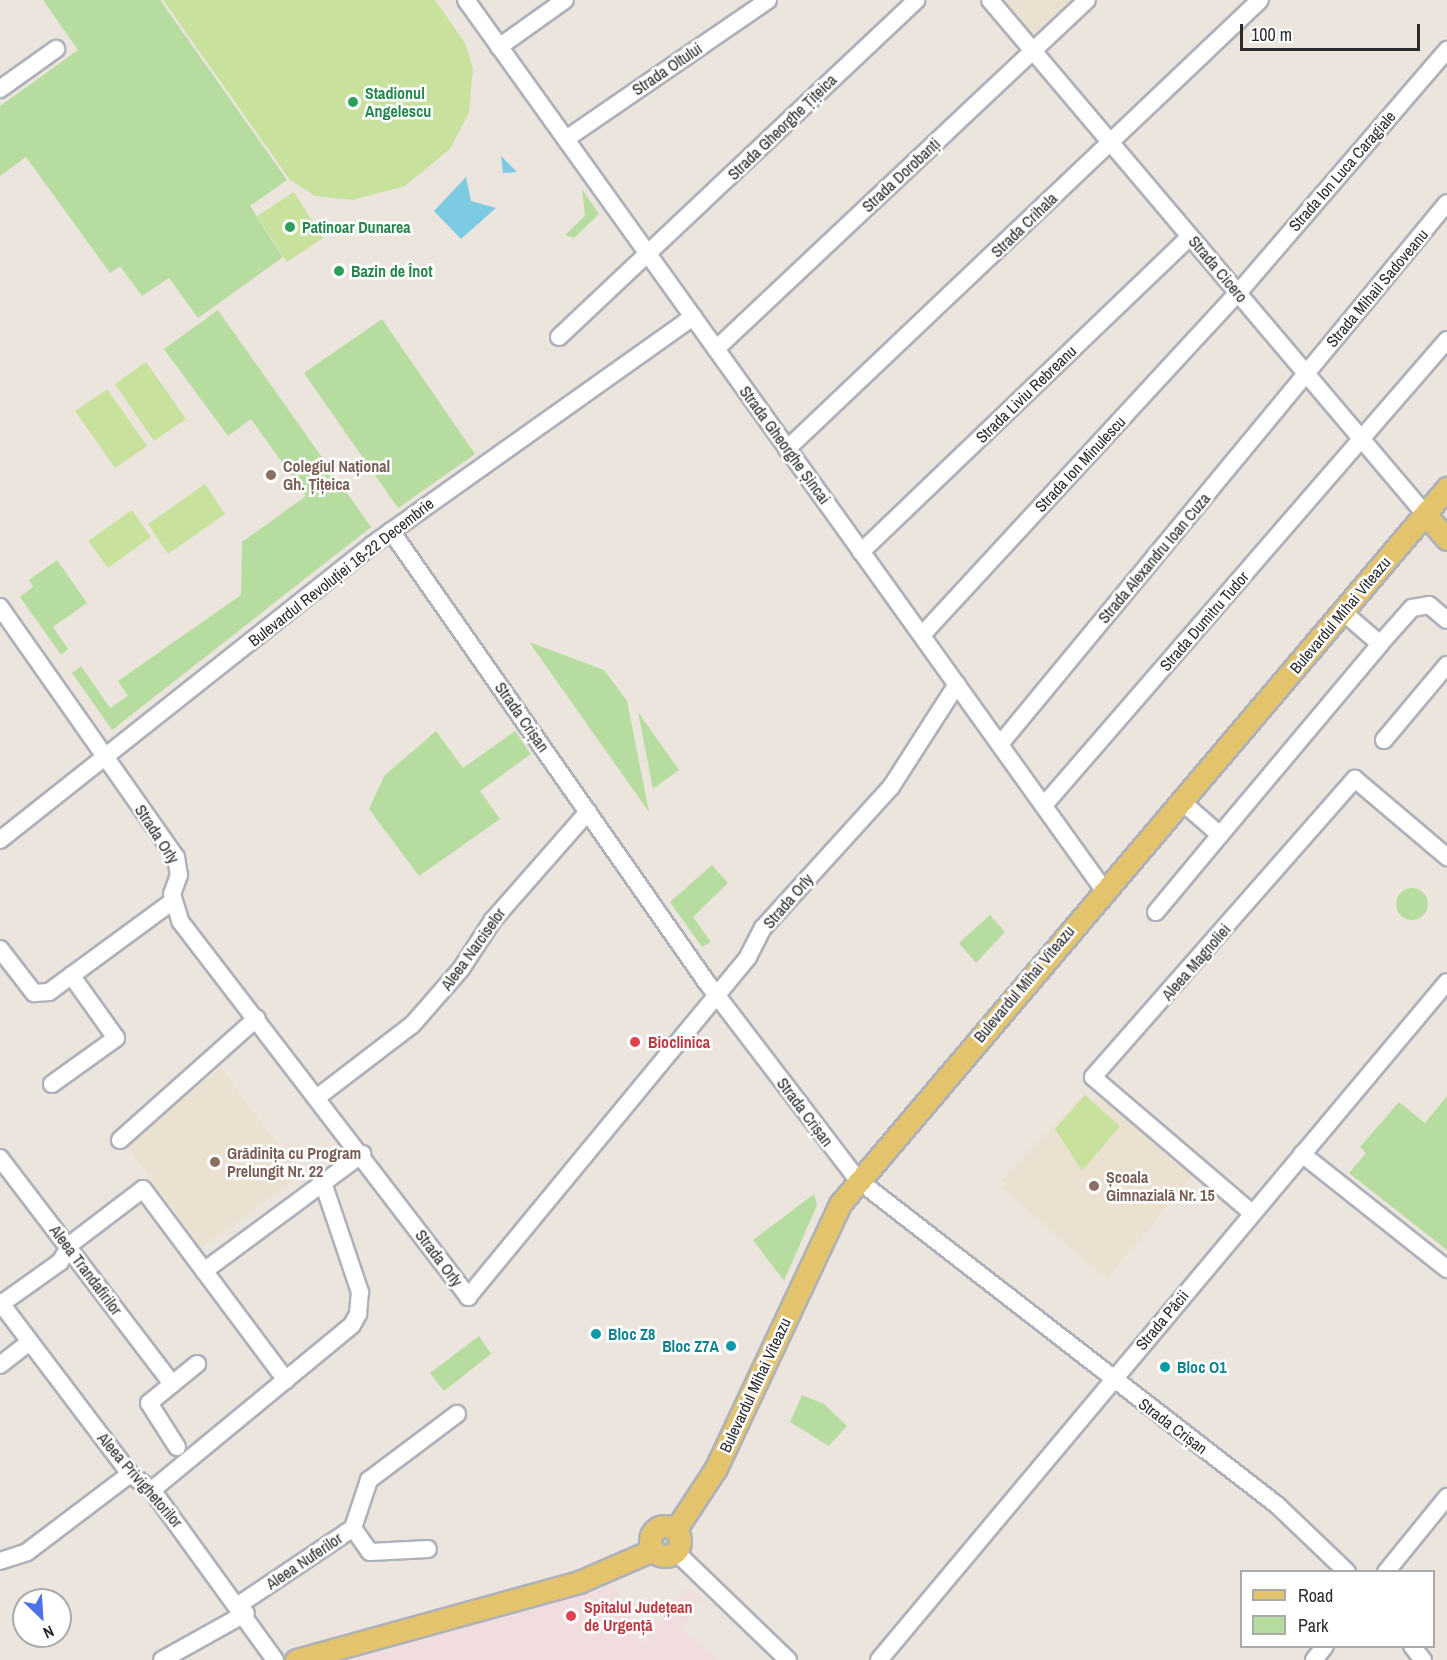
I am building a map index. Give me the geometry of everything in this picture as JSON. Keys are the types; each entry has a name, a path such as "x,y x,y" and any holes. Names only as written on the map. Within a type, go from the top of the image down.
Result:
{"main road":[{"name":"Bulevardul Mihai Viteazu","path":"676,1529 716,1468 840,1204 1447,488"},
{"name":"Strada Cicero","path":"1425,514 1447,539"},
{"path":"657,1528 676,1529 681,1541 676,1552 664,1556 653,1550 650,1538 657,1528"},
{"path":"296,1660 535,1595 653,1550"}],"street":[{"name":"Strada Gheorghe Șincai","path":"466,0 861,552 1045,804 1104,890"},
{"path":"499,46 565,0"},
{"name":"Strada Oltului","path":"566,138 768,0"},
{"name":"Strada Gheorghe Țițeica","path":"559,337 916,0"},
{"name":"Strada Cicero","path":"990,0 1306,373 1364,437 1425,514"},
{"name":"Strada Dorobanți","path":"716,350 1087,0"},
{"name":"Strada Crihala","path":"787,449 1260,0"},
{"path":"0,89 56,50"},
{"name":"Strada Ion Luca Caragiale","path":"1238,292 1447,50"},
{"name":"Strada Mihail Sadoveanu","path":"1306,373 1447,203"},
{"name":"Strada Liviu Rebreanu","path":"861,552 1190,236"},
{"name":"Strada Ion Minulescu","path":"922,635 1238,292"},
{"name":"Bulevardul Revoluției 16-22 Decembrie","path":"0,840 392,531 693,317"},
{"name":"Strada Dumitru Tudor","path":"1045,804 1447,340"},
{"name":"Strada Alexandru Ioan Cuza","path":"1001,743 1306,373"},
{"name":"Strada Crișan","path":"392,531 715,993 858,1180 1111,1380 1277,1505 1345,1570"},
{"path":"1156,912 1412,608 1429,605 1447,620"},
{"name":"Strada Orly","path":"0,607 176,857 179,875 173,901 180,921 319,1096 468,1297 715,993 748,957 763,928 901,774 957,684"},
{"path":"1343,612 1380,644"},
{"path":"1384,740 1447,666"},
{"name":"Aleea Magnoliei","path":"1252,1213 1093,1077 1355,779 1447,857"},
{"path":"1180,801 1220,835"},
{"name":"Aleea Narciselor","path":"319,1096 412,1025 461,969 493,920 588,812"},
{"path":"0,950 34,993 49,992 173,901"},
{"path":"52,1084 116,1038 71,975"},
{"name":"Strada Păcii","path":"879,1660 1111,1380 1447,982"},
{"path":"120,1140 257,1018"},
{"path":"204,1270 362,1154"},
{"path":"1302,1154 1447,1269"},
{"name":"Aleea Trandafirilor","path":"0,1158 172,1384"},
{"path":"153,1490 286,1380 358,1314 360,1292 323,1183"},
{"path":"1,1303 60,1262 69,1249 143,1189 286,1380"},
{"name":"Aleea Privighetorilor","path":"1,1303 130,1473 153,1490 243,1609 275,1660"},
{"path":"0,1365 29,1342"},
{"path":"177,1447 150,1407 150,1400 197,1364"},
{"name":"Aleea Nuferilor","path":"162,1660 243,1609 353,1528 369,1480 457,1414"},
{"path":"0,1561 27,1552 130,1473"},
{"path":"1388,1570 1447,1497"},
{"path":"353,1528 370,1552 428,1548"},
{"path":"676,1552 788,1660"},
{"path":"1314,1660 1324,1648"},
{"path":"1413,1648 1423,1660"}],"shaded area":[{"path":"1003,0 1076,0 1036,39"},
{"name":"Grădinița cu Program Prelungit Nr. 22","path":"221,1068 301,1175 201,1248 129,1149 130,1140"},
{"name":"Școala Gimnazială Nr. 15","path":"1104,1090 1198,1169 1107,1279 1003,1189 1007,1184 1002,1180 1085,1093 1093,1101"},
{"name":"Spitalul Județean de Urgență","path":"615,1586 642,1645 687,1587 701,1599 682,1628 718,1660 351,1660"}],"green space":[{"path":"43,0 160,0 287,180 250,206 283,257 198,318 169,278 142,296 120,266 110,273 26,157 0,176 0,106 78,50"},
{"name":"Stadionul Angelescu","path":"163,0 435,0 465,43 473,68 469,113 450,149 405,186 353,200 315,196 290,180"},
{"path":"582,189 599,214 574,238 565,235 585,216"},
{"name":"Patinoar Dunarea","path":"294,192 323,238 287,262 257,216"},
{"path":"218,310 371,527 112,730 72,673 81,666 110,708 128,696 118,681 241,595 242,542 306,496 251,419 228,436 164,349"},
{"path":"382,319 475,454 398,508 304,373"},
{"path":"146,362 186,419 154,441 115,384"},
{"path":"107,389 147,446 115,468 75,411"},
{"path":"205,484 225,514 168,554 148,524"},
{"path":"132,510 151,537 108,568 88,541"},
{"path":"57,560 87,603 53,627 68,649 61,655 20,597 33,587 29,580"},
{"path":"529,642 604,670 627,701 649,812"},
{"path":"638,712 679,770 653,789"},
{"path":"436,731 463,768 515,731 531,754 480,791 500,819 419,876 369,809 384,776"},
{"path":"712,865 728,883 693,917 711,942 702,947 670,902"},
{"path":"1412,888 1423,893 1428,904 1423,915 1412,920 1401,915 1396,904 1401,893"},
{"path":"990,915 1005,932 976,963 959,943"},
{"path":"1085,1095 1120,1126 1082,1171 1055,1129"},
{"path":"1447,1096 1447,1250 1349,1173 1366,1153 1360,1147 1399,1102 1425,1123"},
{"path":"814,1194 817,1205 784,1281 753,1240"},
{"path":"479,1336 491,1354 444,1391 430,1373"},
{"path":"802,1395 824,1404 847,1426 829,1446 790,1422"},
{"path":"662,1532 668,1532 673,1540 671,1546 662,1548 657,1543 657,1537"}],"water":[{"path":"501,156 517,172 503,173"},
{"path":"466,177 471,201 496,208 461,239 434,211"}],"place":[{"name":"Stadionul Angelescu","path":"353,102"},
{"name":"Patinoar Dunarea","path":"290,227"},
{"name":"Bazin de Înot","path":"339,271"},
{"name":"Colegiul Național Gh. Țițeica","path":"271,475"},
{"name":"Bioclinica","path":"635,1042"},
{"name":"Grădinița cu Program Prelungit Nr. 22","path":"215,1162"},
{"name":"Școala Gimnazială Nr. 15","path":"1094,1186"},
{"name":"Bloc Z8","path":"596,1334"},
{"name":"Bloc Z7A","path":"731,1346"},
{"name":"Bloc O1","path":"1165,1367"},
{"name":"Spitalul Județean de Urgență","path":"571,1616"}]}
